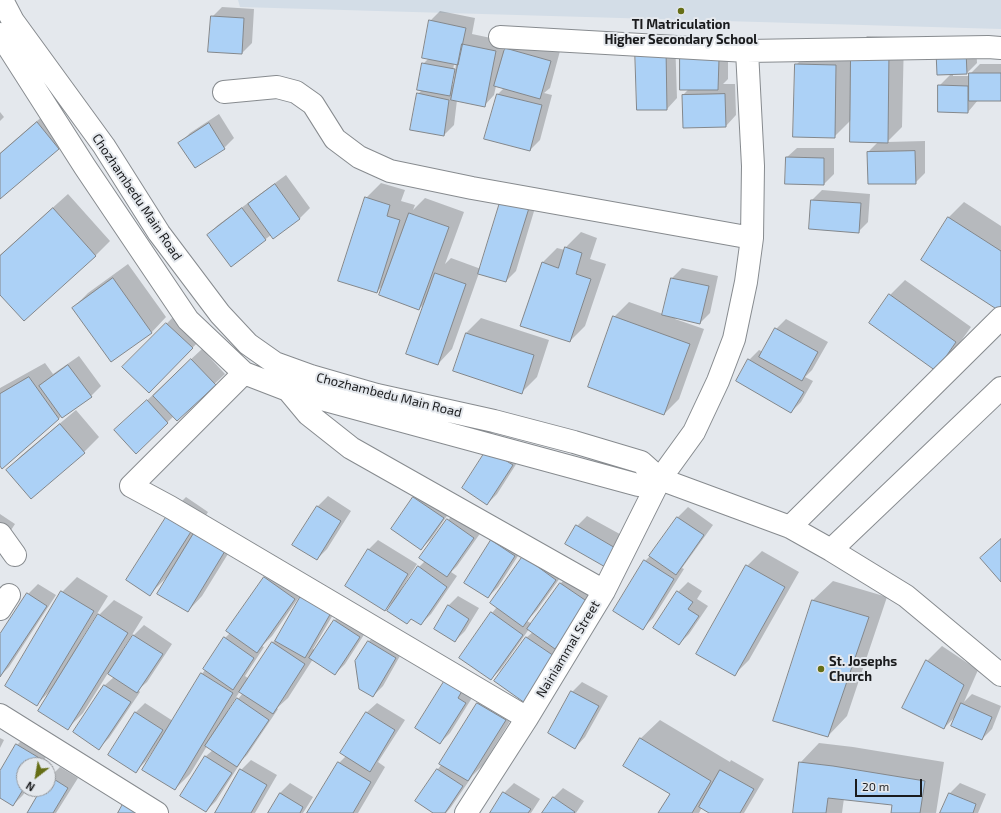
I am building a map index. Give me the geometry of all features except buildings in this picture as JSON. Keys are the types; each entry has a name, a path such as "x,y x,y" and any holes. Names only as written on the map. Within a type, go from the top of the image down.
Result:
{"street":[{"name":"Chozhambedu Main Road","path":"2,0 13,21 104,146 159,233 220,314 248,344 275,363 312,376 377,395 494,421 574,442 641,462 660,479 790,527 831,550 906,596 1001,675"},
{"name":"Chozhambedu Main Road","path":"0,34 85,167 188,320 244,373 288,390 638,485 660,479"},
{"path":"500,37 747,51 1001,48"},
{"name":"Nainiammal Street","path":"466,813 527,718 604,591 660,479 694,432 718,381 734,339 746,282 752,238 753,166 747,51"},
{"path":"224,92 277,87 296,92 313,104 335,139 359,157 390,171 472,188 752,238"},
{"path":"790,527 1001,318"},
{"path":"244,373 131,486 170,507 527,718"},
{"path":"831,550 1001,388"},
{"path":"288,390 308,414 351,448 604,591"},
{"path":"0,534 15,555"},
{"path":"0,715 157,813"}],"shaded area":[{"name":"TI Matriculation Higher Secondary School","path":"238,0 1001,0 1001,29 240,7"}],"place":[{"name":"TI Matriculation Higher Secondary School","path":"681,11"},
{"name":"St. Josephs Church","path":"821,669"}]}
